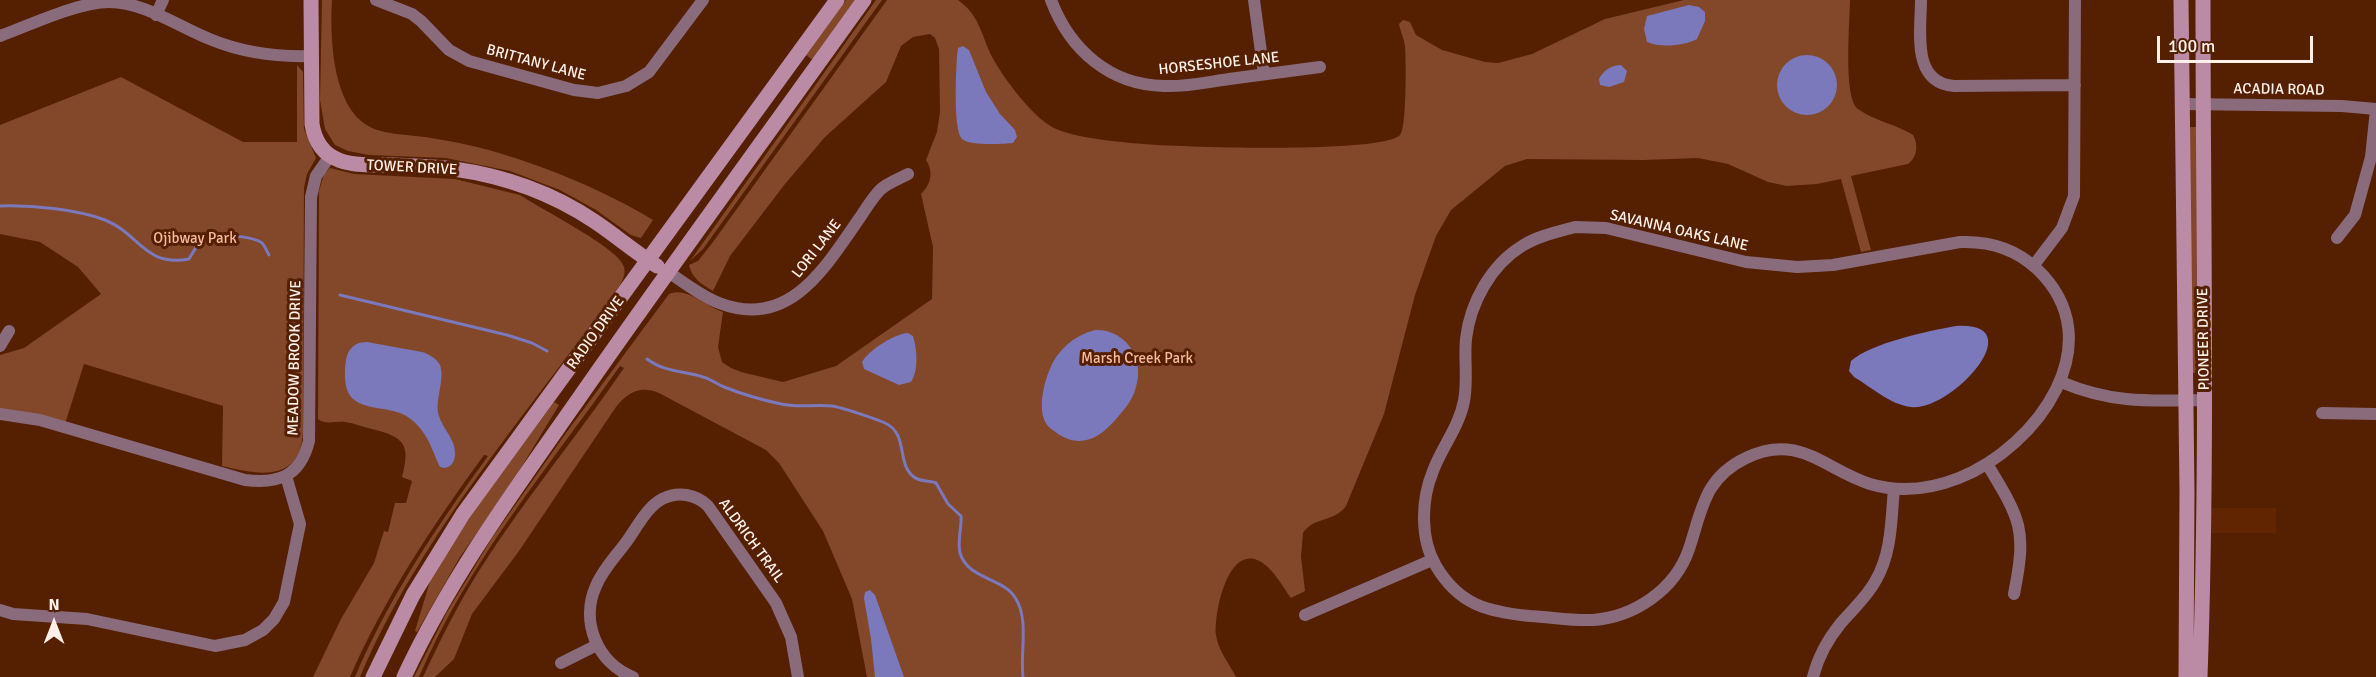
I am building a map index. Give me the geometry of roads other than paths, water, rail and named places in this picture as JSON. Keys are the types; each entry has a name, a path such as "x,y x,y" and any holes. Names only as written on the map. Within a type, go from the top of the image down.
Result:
{"street":[{"path":"156,15 163,0"},
{"path":"311,0 312,127 318,143 330,156"},
{"name":"BRITTANY LANE","path":"376,0 412,14 422,21 449,50 469,61 574,90 598,93 626,86 649,72 703,0"},
{"name":"RADIO DRIVE","path":"373,677 402,616 450,534 837,0"},
{"name":"RADIO DRIVE","path":"404,677 435,613 476,545 668,272 864,0"},
{"name":"HORSESHOE LANE","path":"1052,0 1060,22 1074,43 1106,70 1128,81 1167,87 1320,67"},
{"path":"1254,0 1264,74"},
{"path":"1921,0 1922,60 1928,74 1938,82 1954,86 2075,85"},
{"path":"2034,266 2059,233 2073,204 2075,0"},
{"name":"PIONEER DRIVE","path":"2181,0 2186,400 2186,677"},
{"name":"PIONEER DRIVE","path":"2200,677 2205,400 2203,0"},
{"path":"0,36 94,3 122,3 230,47 266,54 311,56"},
{"name":"ACADIA ROAD","path":"2181,104 2342,106 2376,110"},
{"path":"2337,238 2355,215 2371,157 2376,110"},
{"name":"TOWER DRIVE","path":"330,156 354,165 441,167 515,183 549,196 582,214 668,272"},
{"name":"MEADOW BROOK DRIVE","path":"286,476 306,455 309,441 311,194 316,176 330,156"},
{"name":"LORI LANE","path":"668,272 705,296 727,306 761,308 785,302 815,280 880,190 908,174"},
{"name":"SAVANNA OAKS LANE","path":"1575,227 1606,228 1746,262 1797,267 1833,265 1966,242 1984,243 2006,249 2034,266 2056,292 2066,318 2069,350 2061,382 2024,434 1987,464 1967,475 1938,485 1916,489 1894,489 1858,480 1818,457 1805,453 1775,450 1747,458 1722,475 1712,487 1699,514 1688,552 1679,570 1668,584 1644,604 1625,613 1594,620 1502,613 1483,609 1454,591 1443,579 1432,560 1425,530 1424,504 1437,460 1459,421 1464,398 1466,340 1471,311 1486,282 1503,262 1521,246 1548,234 1575,227"},
{"path":"0,346 9,331"},
{"path":"2061,382 2087,393 2114,399 2205,400"},
{"path":"2322,413 2376,414"},
{"path":"0,414 40,420 244,480 265,482 279,480 286,476 298,510 300,524 284,602 274,619 263,630 245,640 215,646 96,620 13,614 0,610"},
{"path":"1987,464 2012,507 2020,529 2021,558 2014,594"},
{"path":"1813,677 1829,639 1867,594 1882,568 1890,539 1894,489"},
{"name":"ALDRICH TRAIL","path":"633,677 610,663 597,645 591,627 590,609 593,594 600,578 655,503 669,496 686,494 700,499 711,509 774,599 791,637 798,677"},
{"path":"1305,615 1432,560"},
{"path":"561,663 597,645"}],"waterway":[{"path":"0,206 53,208 93,216 117,226 143,248 162,258 189,259 202,240 214,236 241,237 257,241 263,244 269,255"},
{"path":"340,295 507,335 532,343 547,351"},
{"path":"647,359 660,366 706,378 759,399 787,405 836,407 881,421 892,428 900,441 905,465 909,471 916,479 936,483 948,504 961,516 959,548 964,562 978,574 1003,586 1016,599 1020,607 1023,627 1023,677"}],"park label":[{"name":"Ojibway Park","path":"195,239"},
{"name":"Marsh Creek Park","path":"1137,359"}]}
